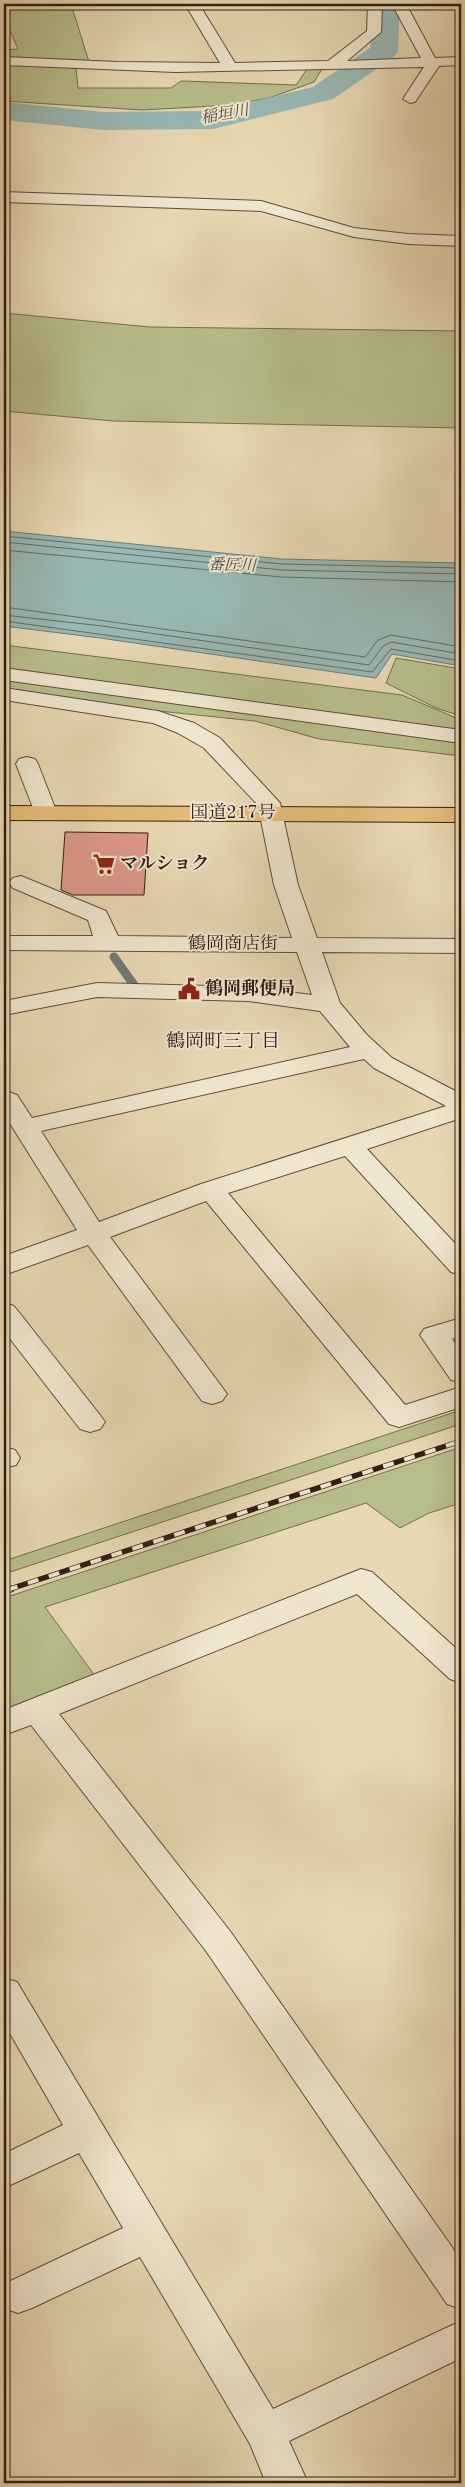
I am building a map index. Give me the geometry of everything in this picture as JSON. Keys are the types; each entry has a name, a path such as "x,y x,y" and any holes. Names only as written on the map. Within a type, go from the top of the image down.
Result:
{"highway":[{"name":"国道217号","path":"4,813 461,815"}],"street":[{"path":"192,4 230,67"},
{"path":"331,66 374,32 374,4"},
{"path":"399,4 432,62 432,66 410,99"},
{"path":"4,61 70,65 230,67 331,66 461,61"},
{"path":"4,197 261,206 279,208 320,224 370,235 461,241"},
{"path":"4,674 461,737"},
{"path":"4,694 158,717 186,728 212,743 270,803 286,885 328,1005 383,1063 461,1104"},
{"path":"4,701 33,699"},
{"path":"28,764 46,813"},
{"path":"21,883 98,916 108,943"},
{"name":"鶴岡商店街","path":"4,943 461,946"},
{"path":"4,1008 97,990 248,994 328,1005"},
{"path":"26,1127 369,1050"},
{"path":"4,1098 8,1100 26,1127 93,1233 212,1394"},
{"path":"4,1266 211,1190 461,1110"},
{"path":"349,1145 461,1266"},
{"path":"211,1190 399,1417 461,1397"},
{"path":"4,1312 90,1422"},
{"path":"461,1327 434,1335 461,1372"},
{"path":"4,1723 361,1580 461,1671"},
{"path":"37,1710 218,1941 461,2292"},
{"path":"4,1992 265,2433 286,2483"},
{"path":"4,2172 87,2131"},
{"path":"18,2296 148,2235"},
{"path":"265,2433 461,2339"}],"green space":[{"path":"71,4 89,62 67,64 4,58 4,50 18,49 4,16 4,6"},
{"path":"4,63 76,68 78,88 171,88 181,81 296,85 307,69 322,69 314,82 269,98 231,105 142,110 4,101"},
{"path":"4,313 150,327 461,331 461,428 113,421 4,411"},
{"path":"4,645 402,695 461,720 461,756 319,739 255,721 4,695"},
{"path":"396,658 461,669 461,716 436,708 386,683"},
{"path":"461,1410 461,1424 4,1574 4,1561"},
{"path":"461,1447 461,1503 429,1513 400,1528 366,1503 45,1607 95,1676 4,1714 4,1598"}],"water":[{"name":"番匠川","path":"4,531 282,559 461,563 461,666 392,654 376,678 4,626"}],"building":[{"name":"マルショク","path":"65,832 148,833 144,895 73,895 61,890"}],"waterway":[{"name":"稲垣川","path":"4,111 103,121 213,120 323,93 384,51 387,4"},
{"path":"4,880 20,887"},
{"path":"114,957 134,985"}],"railway":[{"path":"7,1590 461,1441"},
{"path":"4,1591 11,1589"}],"place":[{"name":"マルショク","path":"104,864"},
{"name":"鶴岡郵便局","path":"189,989"}],"district":[{"name":"鶴岡町三丁目","path":"223,1042"}]}
